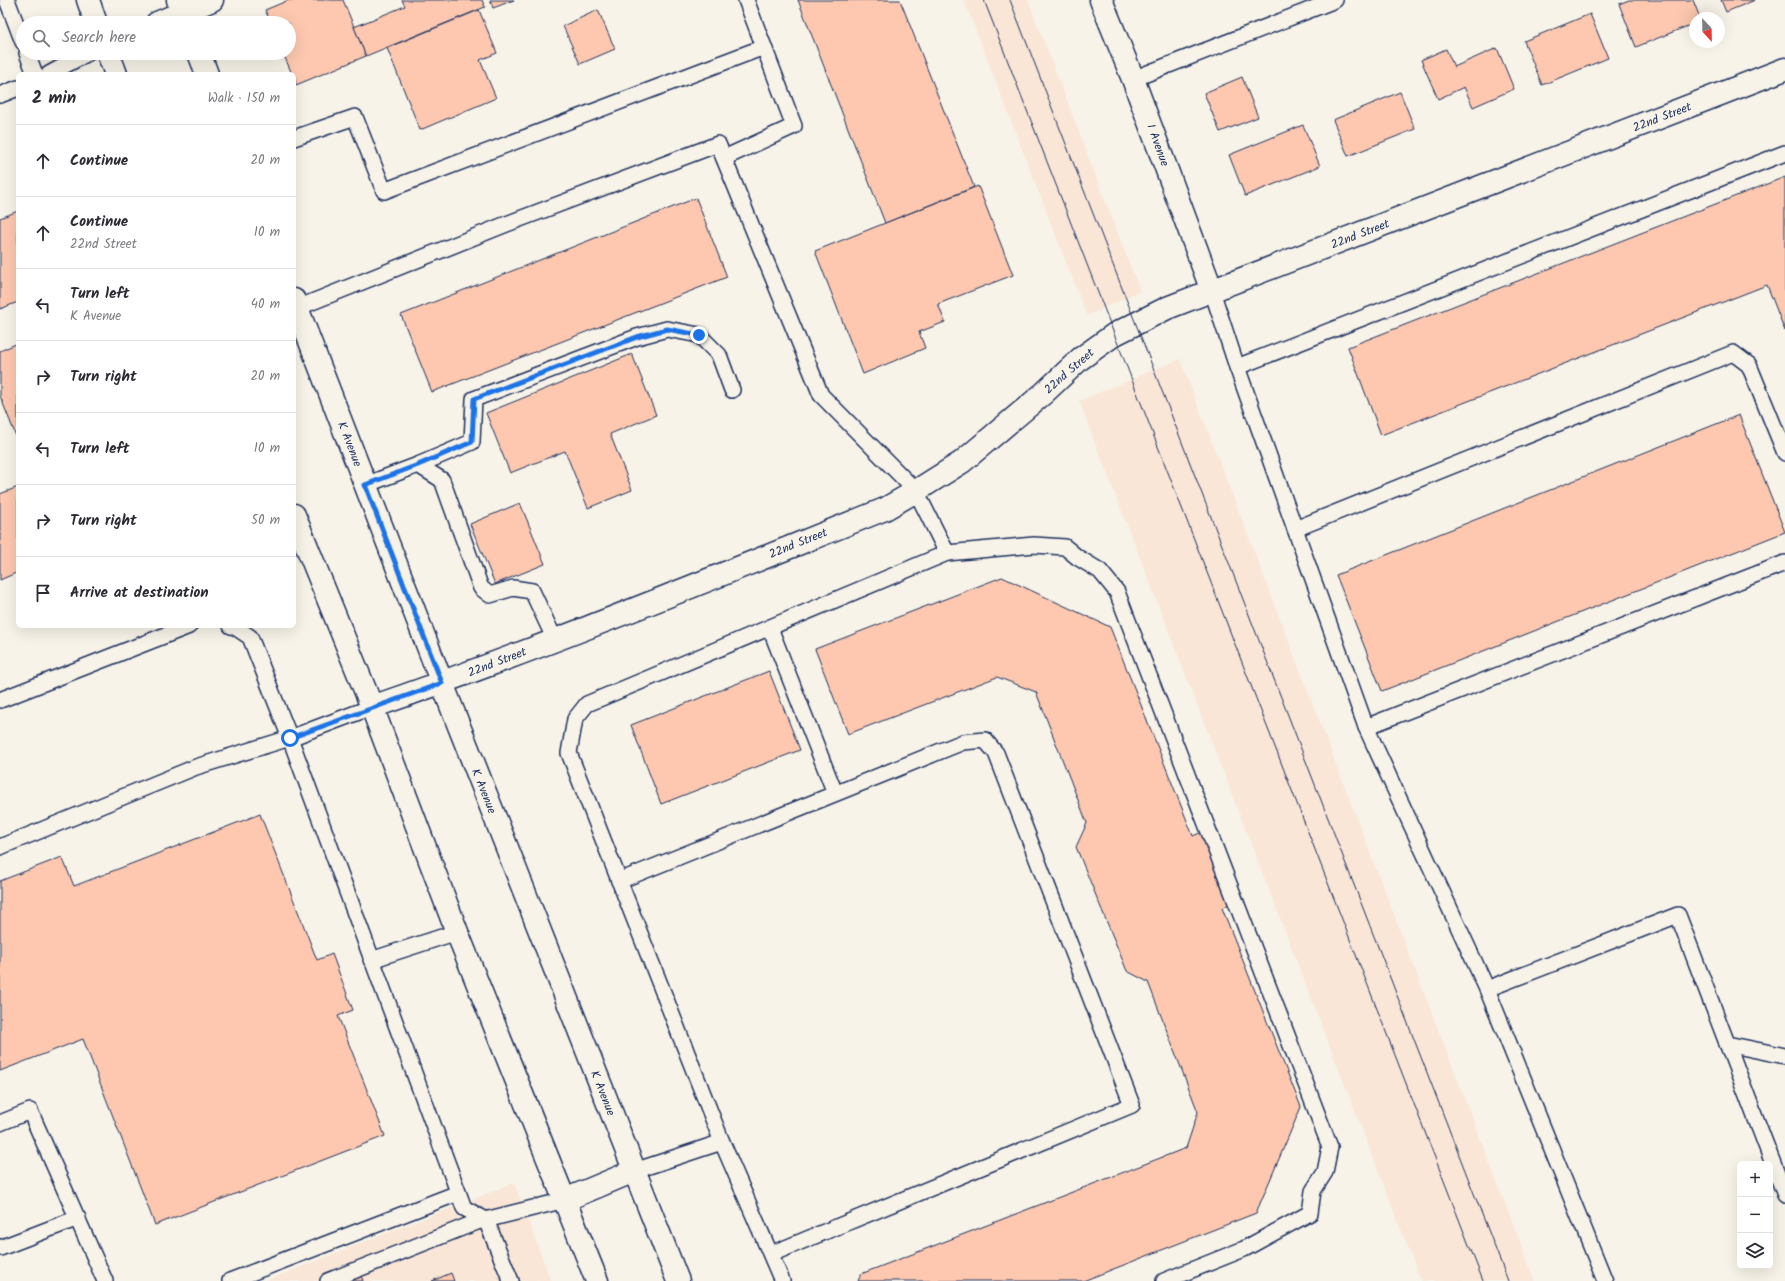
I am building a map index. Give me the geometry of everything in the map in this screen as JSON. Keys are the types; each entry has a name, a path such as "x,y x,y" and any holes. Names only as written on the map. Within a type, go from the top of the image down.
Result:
{"main road":[{"path":"88,0 94,16"},
{"path":"174,16 212,0"},
{"name":"I Avenue","path":"1101,0 1133,79 1212,291"},
{"path":"111,60 115,72"},
{"path":"202,60 206,72"},
{"name":"22nd Street","path":"372,707 442,683 555,640 885,509 962,462 1044,393 1080,358 1115,334 1167,308 1785,69"},
{"name":"K Avenue","path":"296,307 442,683 678,1281"},
{"path":"296,520 372,707 457,932 597,1281"},
{"path":"564,1200 634,1171"}],"lane":[{"path":"7,0 16,24"},
{"path":"724,158 794,126 746,0"},
{"path":"1133,79 1335,0"},
{"path":"296,137 355,117 384,191 764,47"},
{"path":"30,60 34,72"},
{"path":"53,72 75,60"},
{"path":"0,95 16,89"},
{"path":"296,304 718,144 821,396 916,491 947,553"},
{"path":"1237,367 1785,153"},
{"path":"1212,291 1237,367 1366,727 1487,988 1605,1281"},
{"path":"365,485 418,465 472,442 474,399 637,337 667,329 699,335 719,355 732,390"},
{"path":"1295,529 1733,354 1749,364 1785,453"},
{"path":"418,465 442,480 481,588 490,595 512,588 532,592 555,640"},
{"path":"782,1281 722,1142 569,753 575,718 587,704 947,553 1034,545 1065,547 1077,557 1100,571 1117,592 1330,1147 1325,1172 1312,1191 1310,1213 1244,1249 1164,1281"},
{"path":"1366,727 1785,563"},
{"path":"0,700 184,628"},
{"path":"236,628 250,637 290,738 464,1208 486,1220 511,1281"},
{"path":"770,628 835,793"},
{"path":"0,847 196,768 290,738 372,707"},
{"path":"619,881 963,742 985,740 996,753 1132,1105 770,1254"},
{"path":"1487,988 1678,915 1785,1195"},
{"path":"371,960 457,932"},
{"path":"1727,1044 1785,1056"},
{"path":"0,1123 30,1111 105,1281"},
{"path":"634,1171 722,1142"},
{"path":"230,1281 458,1193"},
{"path":"328,1281 486,1220 564,1200"},
{"path":"0,1248 78,1218"}],"shaded area":[{"path":"964,0 1028,0 1140,291 1087,316"},
{"path":"1180,359 1535,1281 1421,1281 1079,401"},
{"path":"514,1183 551,1281 265,1281"}],"building":[{"path":"289,0 343,0 366,56 296,85 296,72 291,72 286,60 296,60 296,16 268,16 265,10"},
{"path":"402,0 482,0 485,7 366,56 354,27 405,6"},
{"path":"490,0 514,0 493,8"},
{"path":"798,0 900,0 974,187 885,223"},
{"path":"1629,0 1693,0 1698,12 1689,12 1689,25 1636,47 1619,4"},
{"path":"1721,0 1755,0 1726,12"},
{"path":"479,10 497,53 480,60 496,98 420,130 387,48"},
{"path":"598,10 615,49 580,64 563,26"},
{"path":"1590,14 1608,58 1542,85 1524,41"},
{"path":"1497,48 1514,89 1473,107 1464,87 1438,99 1421,60 1446,49 1454,67"},
{"path":"1242,77 1258,117 1220,132 1204,93"},
{"path":"1400,92 1415,129 1348,156 1333,120"},
{"path":"1303,125 1320,166 1245,196 1229,155"},
{"path":"1785,177 1785,331 1767,285 1381,435 1348,347"},
{"path":"978,186 1013,275 938,304 945,322 919,332 925,348 863,374 815,251"},
{"path":"696,198 727,277 432,392 401,315"},
{"path":"16,212 16,303 0,309 0,218"},
{"path":"16,344 16,436 0,396 0,351"},
{"path":"632,354 656,415 610,434 632,490 588,508 565,451 510,473 486,413"},
{"path":"1739,415 1785,532 1382,691 1336,575"},
{"path":"16,488 16,573 0,580 0,494"},
{"path":"520,503 545,564 495,584 470,524"},
{"path":"1002,577 1110,627 1193,836 1202,832 1230,904 1222,908 1301,1107 1256,1213 1083,1281 858,1281 861,1274 1186,1148 1198,1112 1148,982 1127,971 1076,847 1087,823 1036,692 997,677 848,734 815,649"},
{"path":"769,671 800,750 661,804 631,725"},
{"path":"260,814 317,960 332,954 353,1010 338,1016 385,1136 155,1225 83,1039 0,1071 0,881 62,857 74,886"},
{"path":"451,1273 454,1281 432,1281"},
{"path":"361,1275 363,1281 346,1281"}],"tram line":[{"path":"984,0 1483,1281"},
{"path":"1010,0 1508,1281"}],"route":[{"path":"290,738 372,707 442,683 365,485 418,465 472,442 474,399 637,337 667,329 699,335"}]}
